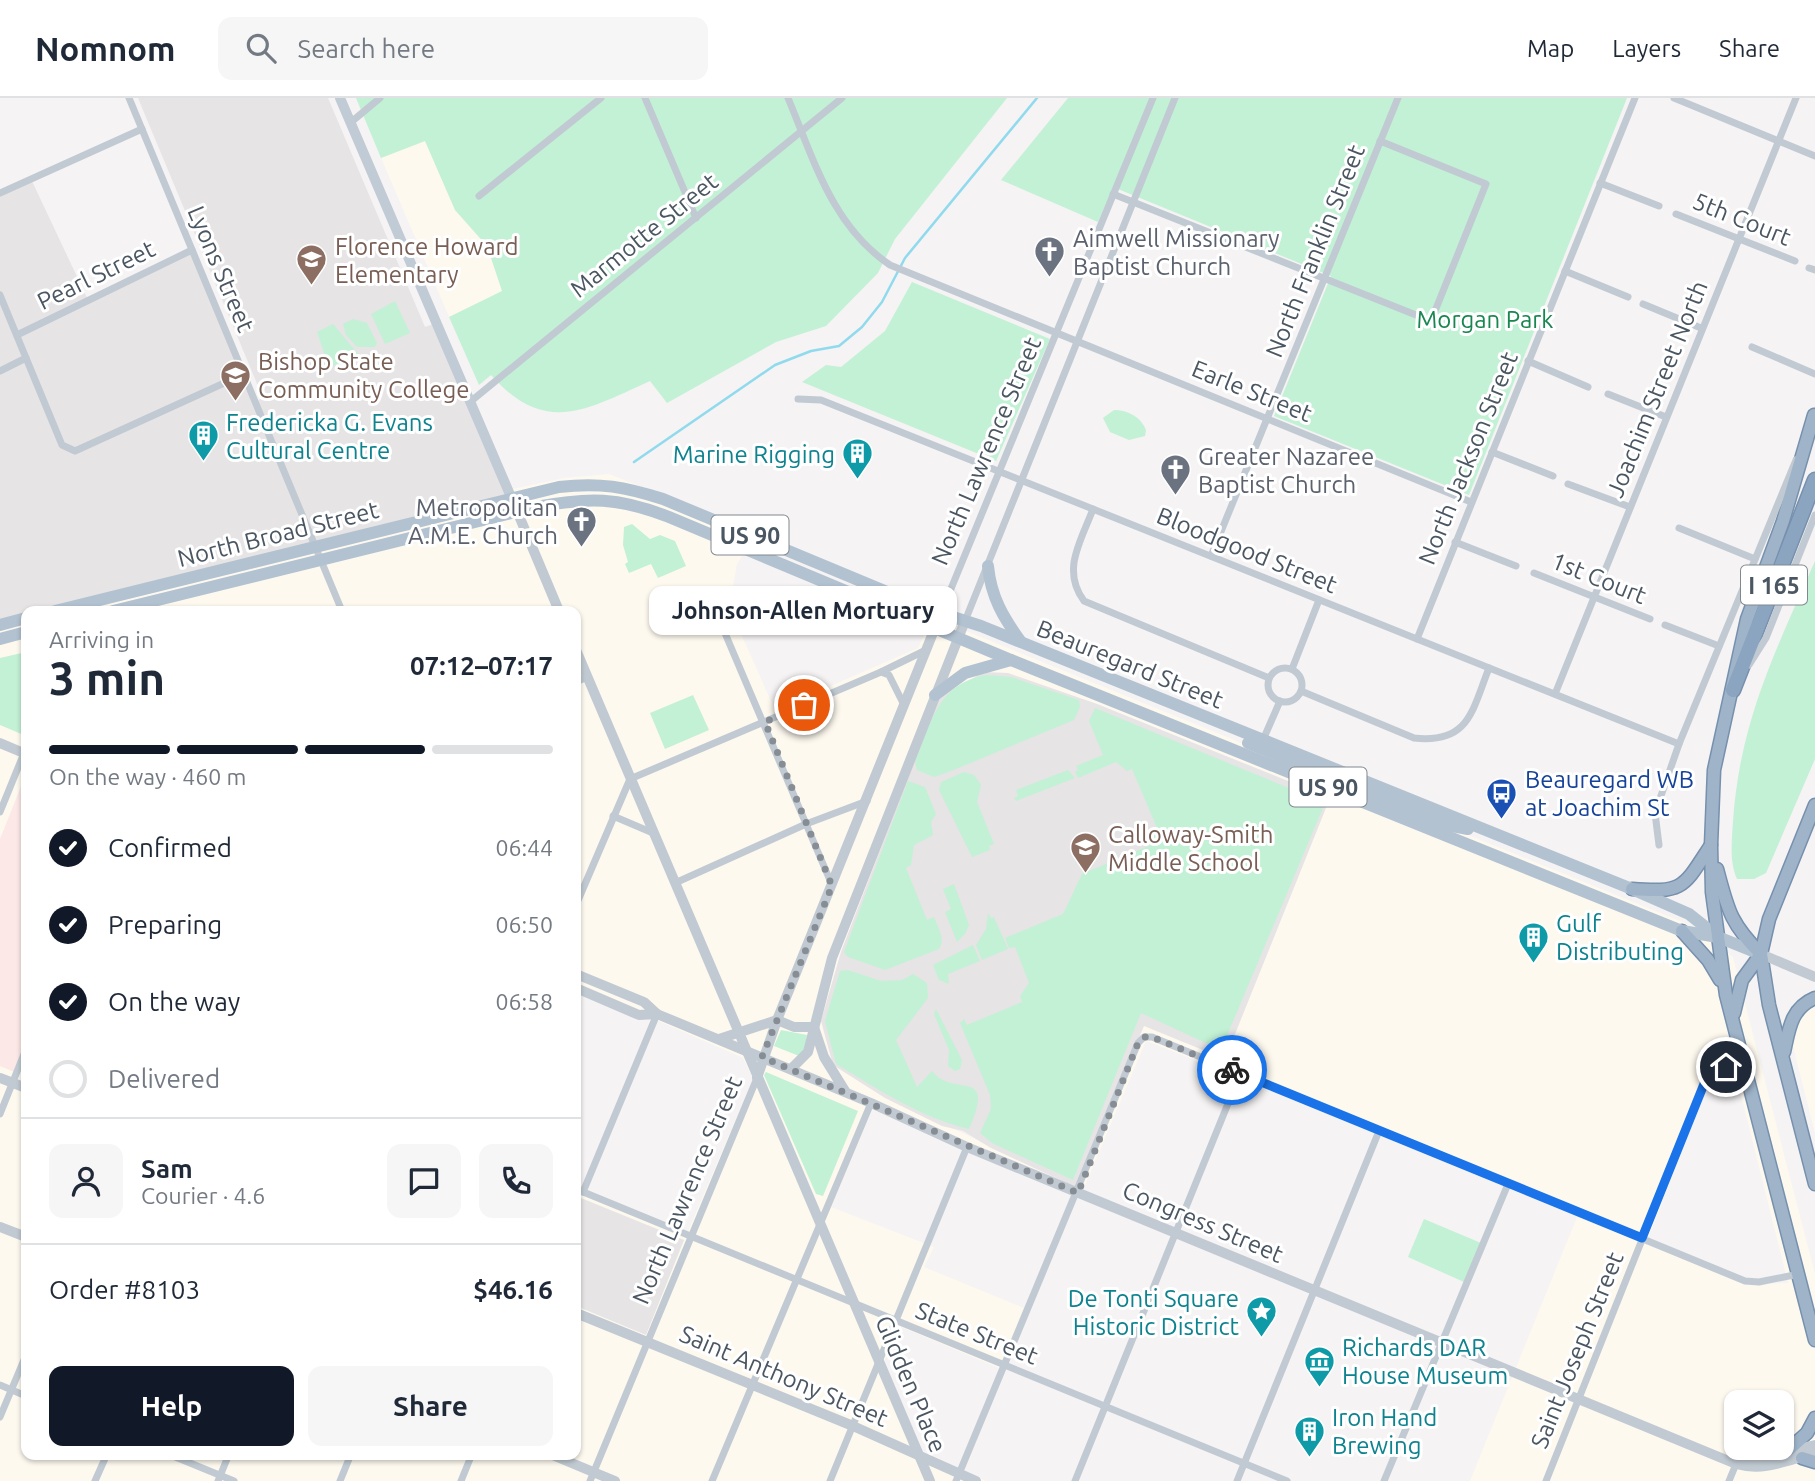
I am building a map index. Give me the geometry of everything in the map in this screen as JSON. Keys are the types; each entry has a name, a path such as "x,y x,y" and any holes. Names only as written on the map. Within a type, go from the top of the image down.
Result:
{"highway":[{"path":"1726,995 1718,937 1711,845 1714,770 1747,620 1783,521 1814,414"},
{"name":"I 165","path":"1733,690 1815,480"},
{"path":"1815,805 1769,919 1761,954 1769,1005 1815,1184"},
{"path":"1711,845 1737,930 1761,954"},
{"name":"US 90","path":"1632,889 1664,891 1682,885 1711,845"},
{"path":"1682,931 1708,960 1726,995 1734,1018 1815,1340"},
{"path":"1734,1018 1742,980 1761,954"},
{"path":"1783,1056 1792,1018 1803,1005 1815,998"},
{"path":"1794,1445 1807,1433 1815,1419"},
{"path":"1802,1458 1815,1462"}],"main road":[{"path":"340,98 514,505"},
{"name":"Beauregard Street","path":"514,505 578,485 621,486 663,499 1632,889 1689,914 1718,937"},
{"name":"Beauregard Street","path":"514,505 583,498 614,499 642,506 1012,660 1682,931 1718,937 1761,954"},
{"name":"North Broad Street","path":"75,606 316,547 514,505"},
{"name":"North Broad Street","path":"133,606 321,559 514,505"},
{"path":"988,566 990,589 997,606 1021,642"},
{"path":"0,625 21,619"},
{"path":"0,639 21,633"},
{"path":"935,695 965,673 1012,660"},
{"path":"1209,718 1249,743 1339,781 1353,797 1366,793 1452,826 1493,833"}],"street":[{"name":"Lyons Street","path":"129,98 340,606"},
{"path":"350,123 380,98"},
{"path":"479,197 601,98"},
{"path":"645,98 696,218"},
{"name":"Earle Street","path":"788,98 843,220 871,252 890,265 1471,502"},
{"name":"Marmotte Street","path":"471,402 842,98"},
{"name":"North Lawrence Street","path":"591,1477 757,1078 762,1057 935,626 1153,98"},
{"name":"North Lawrence Street","path":"791,1069 808,1052 832,958 1020,480 1175,98"},
{"name":"North Franklin Street","path":"1211,556 1398,98"},
{"name":"North Jackson Street","path":"1417,639 1634,98"},
{"path":"1674,98 1815,156"},
{"name":"Joachim Street North","path":"1555,694 1796,98"},
{"path":"0,193 142,129"},
{"path":"1113,194 1432,321 1486,184 1380,141"},
{"name":"5th Court","path":"1600,183 1659,206"},
{"name":"5th Court","path":"1676,214 1795,261"},
{"name":"Pearl Street","path":"17,335 192,250"},
{"path":"1564,271 1628,298"},
{"path":"0,295 62,445 75,451 244,374"},
{"path":"1643,303 1701,328"},
{"path":"1752,347 1815,374"},
{"path":"0,370 26,358"},
{"path":"1528,361 1588,387"},
{"path":"1608,394 1666,417"},
{"name":"Bloodgood Street","path":"798,399 821,400 1679,744"},
{"path":"1659,845 1655,813 1679,744 1814,414"},
{"path":"1492,452 1553,476"},
{"path":"1568,484 1630,508"},
{"path":"514,505 557,606"},
{"path":"1093,509 1073,559 1075,588 1084,601 1269,678"},
{"path":"1733,690 1766,638 1815,515"},
{"path":"1679,528 1755,559"},
{"name":"1st Court","path":"1455,542 1516,566"},
{"name":"1st Court","path":"1534,573 1650,619"},
{"path":"1292,669 1319,600"},
{"path":"719,619 765,722 832,886"},
{"name":"1st Court","path":"1665,625 1718,646"},
{"path":"581,893 630,779 881,672 926,650"},
{"name":"Glidden Place","path":"581,662 930,1481"},
{"path":"1281,668 1292,669 1302,680 1301,691 1290,701 1280,701 1271,694 1269,678 1281,668"},
{"path":"1301,691 1413,738 1431,740 1448,736 1464,727 1489,668"},
{"path":"881,672 889,675 904,705"},
{"path":"581,680 587,677"},
{"path":"1263,740 1280,701"},
{"path":"0,743 21,752"},
{"path":"0,812 21,763"},
{"path":"675,883 806,824 867,801"},
{"path":"613,816 653,833"},
{"name":"Beauregard Street","path":"1761,954 1815,977"},
{"name":"Congress Street","path":"581,976 644,1002 657,1014 871,1103 968,1147 1736,1464 1752,1468 1815,1453"},
{"name":"Congress Street","path":"581,990 639,1015 657,1014"},
{"path":"581,1185 657,1014"},
{"path":"719,1039 777,1020 794,1027 814,1027 824,1057 845,1092"},
{"path":"958,1477 1138,1043 1144,1037 1152,1037 1745,1281 1759,1282 1798,1274"},
{"path":"0,1114 21,1062"},
{"name":"Saint Joseph Street","path":"1546,1481 1707,1078 1717,1071 1745,1063"},
{"path":"1075,1481 1240,1074"},
{"path":"0,1078 21,1086"},
{"path":"712,1481 871,1103"},
{"path":"1237,1481 1379,1130"},
{"path":"830,1481 968,1147"},
{"path":"1384,1481 1508,1184"},
{"name":"State Street","path":"581,1191 1287,1481"},
{"path":"0,1227 21,1235"},
{"name":"Saint Anthony Street","path":"581,1315 853,1426 918,1455 958,1477 976,1481"},
{"path":"0,1417 21,1368"},
{"path":"0,1385 21,1394"},
{"path":"1794,1450 1815,1444"},
{"path":"95,1481 104,1460"},
{"path":"181,1460 219,1478 234,1481"},
{"path":"219,1478 226,1460"},
{"path":"340,1481 349,1460"},
{"path":"461,1481 470,1460"},
{"path":"561,1460 591,1477 615,1481"},
{"path":"1729,1481 1736,1464 1753,1460"}],"shaded area":[{"name":"Bishop State Community College","path":"138,98 328,98 425,327 436,323 512,499 75,606 21,606 21,619 0,625 0,193 31,179 88,300 192,250 256,401 263,398"},
{"path":"425,141 455,210 487,246 503,291 449,317 381,158"},
{"path":"609,474 757,532 737,564 729,607 775,710 918,648 932,617 1685,923 1733,957 1815,1274 1815,1481 1470,1481 1577,1217 1747,1284 1788,1283 1735,1071 1725,1071 1715,1076 1705,1091 1649,1236 1146,1041 1083,1190 872,1110 831,1207 934,1247 924,1267 1024,1308 999,1368 899,1326 884,1362 923,1451 986,1481 0,1481 0,615 21,610 21,1460 581,1460 581,1187 688,1231 753,1079 743,1058 581,987 581,606 37,606 499,492 564,478","holes":["1008,674 1097,704 1330,798 1144,1025 1075,1186 920,1113 821,1021 841,952 900,797"]},
{"name":"Calloway-Smith Middle School","path":"984,672 1008,673 1097,704 1330,798 1225,1059 1144,1026 1075,1187 991,1148 963,1131 942,1126 885,1098 833,1065 821,1021 841,952 939,697"},
{"path":"21,786 21,1070 18,1069 17,1073 0,1066 0,839"},
{"path":"1815,1001 1815,1134 1792,1042 1798,1016"},
{"path":"581,1198 684,1240 646,1335 581,1308"}],"green space":[{"path":"356,98 1007,98 895,239 878,273 826,326 776,342 667,403 650,381 606,401 567,412 530,406 511,394 491,375 479,385 449,317 502,291 487,246 455,210 425,141 381,158"},
{"name":"Morgan Park","path":"1068,98 1627,98 1469,495 1274,416 1331,276 1113,187 1098,222 1001,180"},
{"path":"912,282 1050,339 996,461 802,382 826,365 841,367 885,331"},
{"path":"395,301 410,333 385,344 371,314"},
{"path":"353,319 367,323 377,343 375,347 357,347 346,335 343,324"},
{"path":"333,324 359,355 329,368 317,332"},
{"path":"1114,410 1124,411 1137,418 1144,425 1145,436 1129,440 1110,432 1103,418"},
{"path":"632,524 650,539 660,535 675,541 686,566 658,578 651,564 629,573 625,564 628,562 623,545 624,527"},
{"path":"1815,561 1815,759 1766,873 1754,879 1737,879 1732,858 1732,836 1743,750 1762,686"},
{"path":"21,653 21,734 0,725 0,658"},
{"path":"987,675 1011,677 1079,700 1080,707 1074,720 951,771 934,777 917,770 915,762 932,719 947,695 970,679"},
{"path":"693,695 709,730 665,749 650,713"},
{"path":"1095,708 1325,803 1221,1050 1141,1013 1073,1180 992,1143 980,1133 991,1109 990,1095 960,1023 964,1019 967,1025 1022,1002 1020,996 1029,983 1015,947 1009,948 1005,938 1063,914 1082,874 1151,845 1149,840 1157,828 1132,769 1127,771 1116,762 1078,778 1075,772 1078,770 1076,766 1103,755 1089,721"},
{"path":"1068,770 1075,778 1016,801 1014,798 1018,796 1016,790"},
{"path":"964,772 974,775 981,785 977,802 994,844 989,846 990,850 972,857 939,790 941,782"},
{"path":"908,781 925,787 936,814 931,822 933,835 914,845 911,865 906,868 927,920 934,917 942,941 939,949 885,970 848,957 844,952"},
{"path":"954,884 969,925 957,942 945,912 951,909 943,889"},
{"path":"988,913 991,918 994,917 1008,949 982,960 976,945 986,929"},
{"path":"973,945 980,961 948,974 949,984 939,980 933,965"},
{"path":"848,970 881,981 902,980 913,974 927,983 928,998 896,1040 917,1087 932,1071 941,1079 975,1090 978,1097 969,1129 917,1110 836,1064 825,1021 840,971"},
{"path":"936,1009 962,1060 960,1069 955,1071 948,1066 949,1050 934,1014"},
{"path":"781,1030 807,1035 805,1049 799,1056 774,1046"},
{"path":"766,1072 858,1111 823,1196 816,1194 764,1075"},
{"path":"1424,1219 1481,1243 1464,1282 1408,1257"}],"waterway":[{"path":"634,462 775,365 811,351 839,346 862,327 882,302 905,258 1037,98"}],"way so far":[{"path":"804,705 765,722 832,886 762,1057 1078,1193 1138,1043 1144,1037 1152,1037 1232,1070"}],"place":[{"name":"Aimwell Missionary Baptist Church","path":"1050,279"},
{"name":"Florence Howard Elementary","path":"312,287"},
{"name":"Bishop State Community College","path":"235,402"},
{"name":"Fredericka G. Evans Cultural Centre","path":"203,463"},
{"name":"Marine Rigging","path":"858,481"},
{"name":"Greater Nazaree Baptist Church","path":"1175,497"},
{"name":"Metropolitan A.M.E. Church","path":"581,548"},
{"name":"Johnson-Allen Mortuary","path":"804,705"},
{"name":"Beauregard WB at Joachim St","path":"1502,820"},
{"name":"Calloway-Smith Middle School","path":"1085,875"},
{"name":"Gulf Distributing","path":"1533,964"},
{"name":"De Tonti Square Historic District","path":"1262,1339"},
{"name":"Richards DAR House Museum","path":"1319,1388"},
{"name":"Iron Hand Brewing","path":"1309,1458"}],"route":[{"path":"1232,1070 1642,1238 1704,1084 1711,1074 1726,1067"}]}
